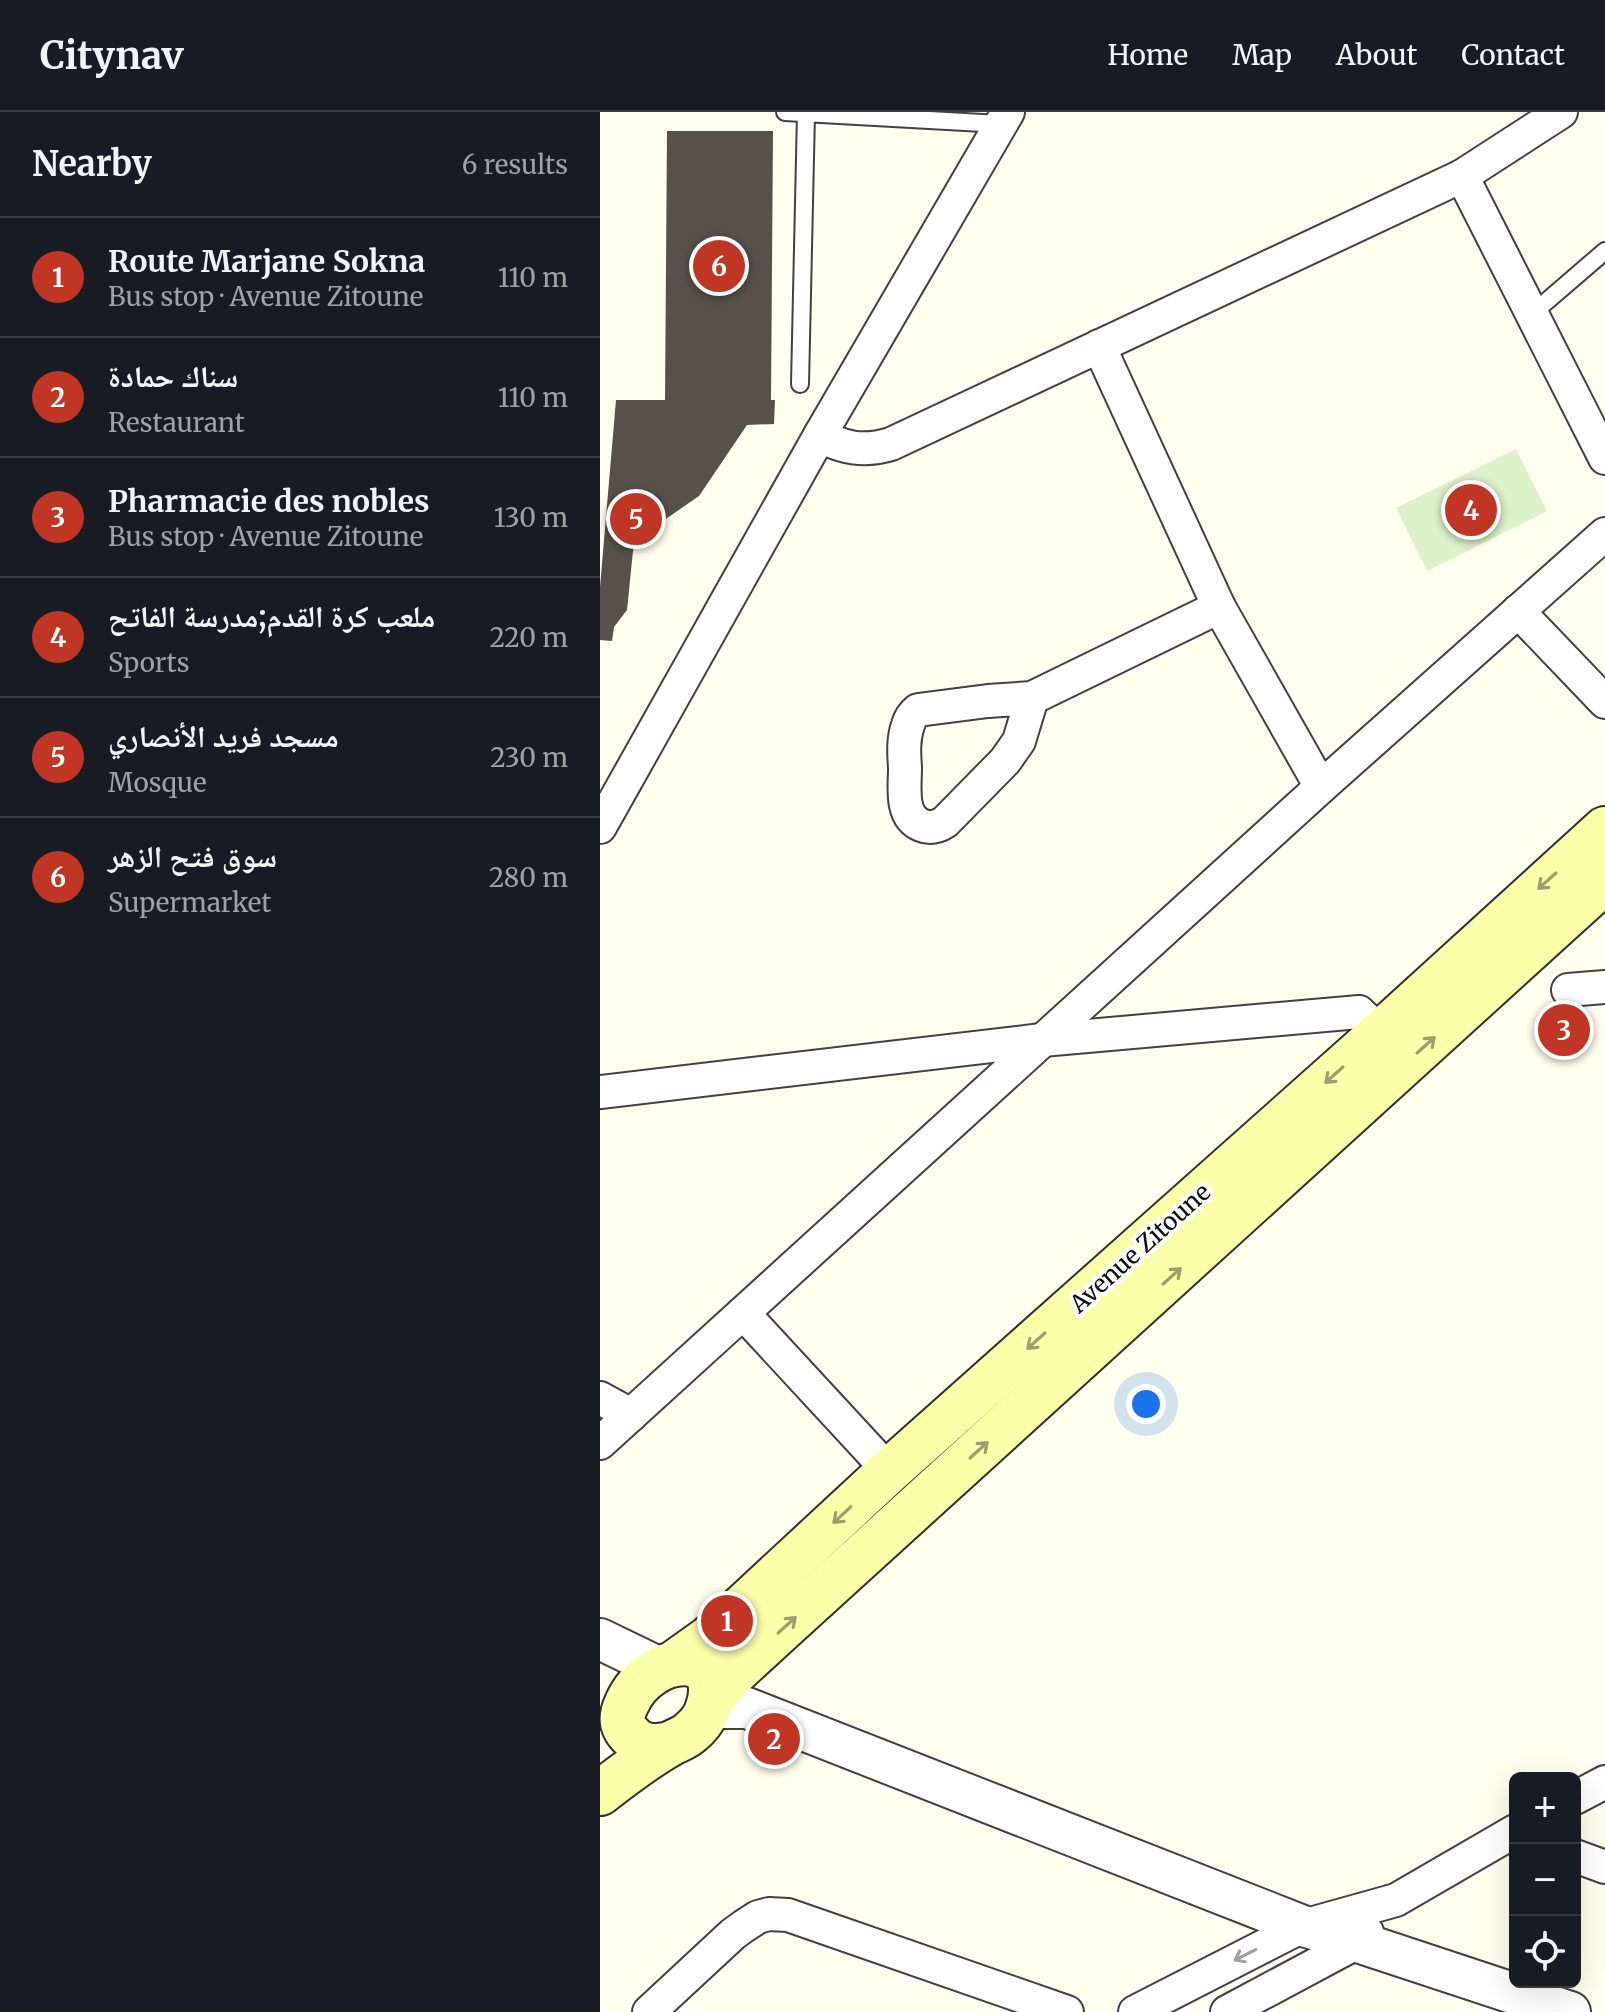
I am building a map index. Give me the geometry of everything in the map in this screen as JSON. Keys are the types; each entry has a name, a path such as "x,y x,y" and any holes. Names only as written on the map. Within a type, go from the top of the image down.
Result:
{"main road":[{"name":"Avenue Zitoune","path":"670,1744 655,1747 640,1744 628,1734 614,1714 647,1675 667,1666 708,1639 889,1471 1605,829"},
{"name":"Avenue Zitoune","path":"600,1793 670,1744 689,1735 703,1719 709,1703 733,1674 1605,881"},
{"path":"667,1666 693,1663 705,1671 712,1683 709,1703"}],"street":[{"path":"820,435 847,448 863,450 891,444 1462,176 1561,112"},
{"path":"600,827 820,435 1004,118"},
{"path":"1462,176 1605,458"},
{"path":"1099,346 1219,607 1321,787"},
{"path":"600,1443 1321,787 1605,534"},
{"path":"1032,698 1019,741 1005,761 945,822 930,827 912,819 905,800 904,738 911,716 918,710 1032,698 1219,607"},
{"path":"1518,611 1605,702"},
{"path":"1568,990 1605,987"},
{"path":"600,1092 1042,1040 1359,1012 1381,1033"},
{"path":"743,1313 889,1471"},
{"path":"600,1398 631,1415"},
{"path":"600,1639 667,1666"},
{"path":"709,1703 747,1708 1303,1926 1570,2012"},
{"path":"1581,1795 1605,1782"},
{"path":"1135,2012 1303,1926 1396,1900 1509,1836"},
{"path":"1581,1858 1605,1867"},
{"path":"1227,2012 1358,1942 1396,1900"},
{"path":"649,2012 733,1934 758,1917 769,1914 788,1915 1067,2012"}],"lane":[{"path":"785,112 1004,118"},
{"path":"800,384 806,113"},
{"path":"1533,313 1605,251"}],"green space":[{"path":"1516,449 1547,511 1427,571 1396,508"}],"building":[{"path":"667,131 773,131 771,400 775,400 774,424 747,425 699,496 634,541 627,610 614,627 612,641 600,640 600,587 616,400 665,400"}],"place":[{"name":"سوق فتح الزهر","path":"719,266"},
{"name":"ملعب كرة القدم;مدرسة الفاتح","path":"1471,510"},
{"name":"مسجد فريد الأنصاري","path":"636,519"},
{"name":"Pharmacie des nobles","path":"1564,1030"},
{"name":"Route Marjane Sokna","path":"727,1621"},
{"name":"سناك حمادة","path":"774,1739"}]}
